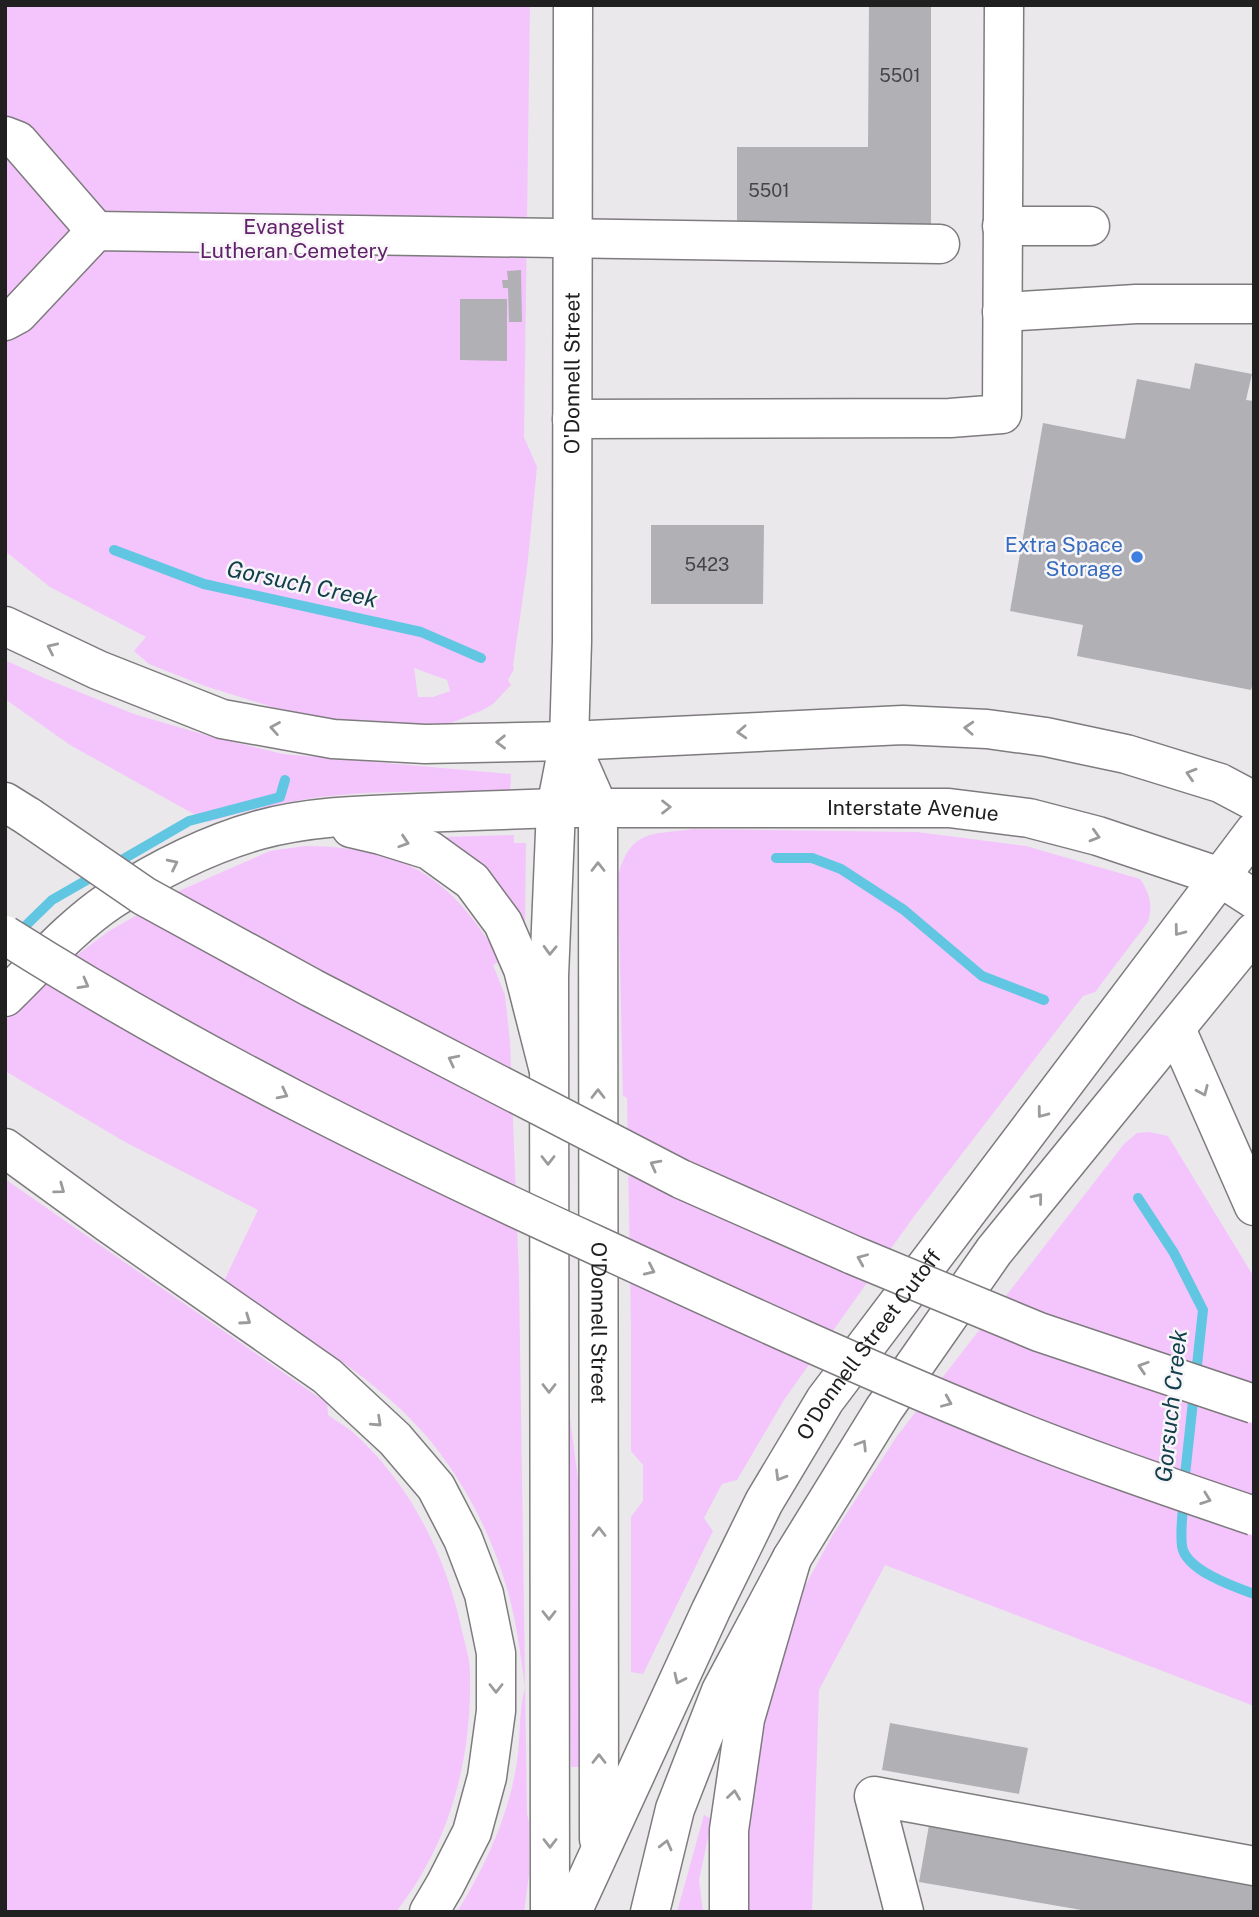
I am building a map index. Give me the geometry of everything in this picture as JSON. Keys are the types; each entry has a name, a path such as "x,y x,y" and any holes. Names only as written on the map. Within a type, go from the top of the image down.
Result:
{"main road":[{"name":"O'Donnell Street","path":"550,1912 548,1067 556,808 569,741 573,5"},
{"path":"572,419 950,418 1002,414 1004,5"},
{"path":"5,136 18,141 96,231"},
{"path":"1002,226 1090,226"},
{"path":"5,321 18,314 96,231 940,244"},
{"path":"1002,312 1136,304 1254,304"},
{"path":"5,626 98,670 222,719 333,739 425,744 569,741 903,725 987,730 1046,737 1126,754 1220,783 1254,801"},
{"name":"O'Donnell Street","path":"569,741 598,807 600,1912"},
{"name":"Interstate Avenue","path":"5,997 61,943 109,902 161,870 205,848 261,830 314,820 375,814 598,807 949,808 1041,821 1132,846 1220,877 1254,899"},
{"path":"17,810 144,896 312,988 681,1178 853,1255 1039,1332 1254,1404"},
{"path":"314,820 381,835 429,850 472,881 503,923 523,969 548,1067"},
{"name":"O'Donnell Street Cutoff","path":"572,1912 711,1610 764,1502 825,1400 1254,832"},
{"path":"650,1912 675,1809 716,1703 792,1558 884,1409 995,1251 1254,932"},
{"path":"5,935 76,980 241,1071 433,1170 798,1338 1002,1425 1254,1516"},
{"path":"1176,1029 1254,1206"},
{"path":"5,1148 327,1376 395,1438 436,1487 463,1539 484,1594 496,1653 496,1711 487,1777 472,1832 429,1912"},
{"path":"729,1912 729,1830 745,1719 792,1558"},
{"path":"911,1910 874,1796 1254,1866"}],"green space":[{"name":"Evangelist Lutheran Cemetery","path":"5,5 530,5 524,437 537,467 514,669 508,680 511,685 493,704 451,723 389,725 331,719 272,707 205,686 149,664 134,651 146,637 50,587 5,551","holes":["414,668 447,680 450,691 433,697 418,697"]},
{"path":"5,660 134,714 209,736 283,754 511,774 510,792 408,792 332,796 270,806 208,822 70,745 5,699"},
{"path":"693,829 917,832 1026,846 1140,879 1148,895 1150,910 1148,922 1095,992 1083,996 912,1219 784,1400 737,1480 722,1484 704,1518 713,1531 643,1674 631,1672 631,1517 643,1501 643,1465 631,1451 627,1098 623,1096 618,876 623,860 637,842 655,834"},
{"path":"514,835 514,843 526,843 525,928 444,837"},
{"path":"305,846 370,852 397,860 421,872 463,907 501,961 493,965 505,995 510,1042 519,1277 529,1822 529,1875 524,1912 457,1912 486,1860 507,1806 516,1768 525,1687 515,1621 505,1582 481,1521 460,1482 420,1429 377,1388 223,1283 258,1210 125,1142 5,1071 5,1021 18,1005 53,973 109,931 181,890 270,851"},
{"path":"1149,1132 1168,1136 1254,1277 1254,1706 885,1565 819,1690 812,1912 741,1912 743,1779 796,1603 832,1536 897,1436 1124,1144 1137,1133"},
{"path":"5,1179 327,1403 328,1415 355,1434 377,1457 411,1501 425,1526 447,1577 455,1604 469,1662 470,1705 462,1769 444,1829 431,1858 396,1912 5,1912"},
{"path":"563,1399 568,1402 582,1511 582,1767 571,1767"},
{"path":"704,1815 712,1819 699,1880 703,1912 677,1912"}],"building":[{"path":"869,5 931,5 931,227 737,228 737,147 868,147"},
{"path":"521,270 522,322 509,322 508,288 503,288 502,280 508,280 507,271"},
{"path":"460,299 507,299 507,361 460,360"},
{"name":"Extra Space Storage","path":"1195,363 1252,374 1246,400 1254,401 1254,679 1251,690 1077,656 1083,625 1010,611 1043,423 1125,439 1137,379 1190,389"},
{"path":"651,525 764,525 763,604 651,604"},
{"path":"890,1723 1028,1748 1019,1794 882,1770"},
{"path":"929,1825 1254,1881 1254,1912 1093,1912 919,1882"}],"waterway":[{"name":"Gorsuch Creek","path":"114,550 204,584 421,632 481,658"},
{"path":"113,865 189,821 280,797 285,780"},
{"name":"Gorsuch Creek","path":"776,858 812,858 841,869 904,910 982,976 1044,1000"},
{"path":"17,934 52,900 99,873"},
{"name":"Gorsuch Creek","path":"1138,1198 1174,1253 1203,1310 1184,1484"},
{"name":"Gorsuch Creek","path":"1183,1501 1181,1540 1185,1555 1201,1570 1254,1594"}],"place":[{"name":"Extra Space Storage","path":"1137,557"}]}
